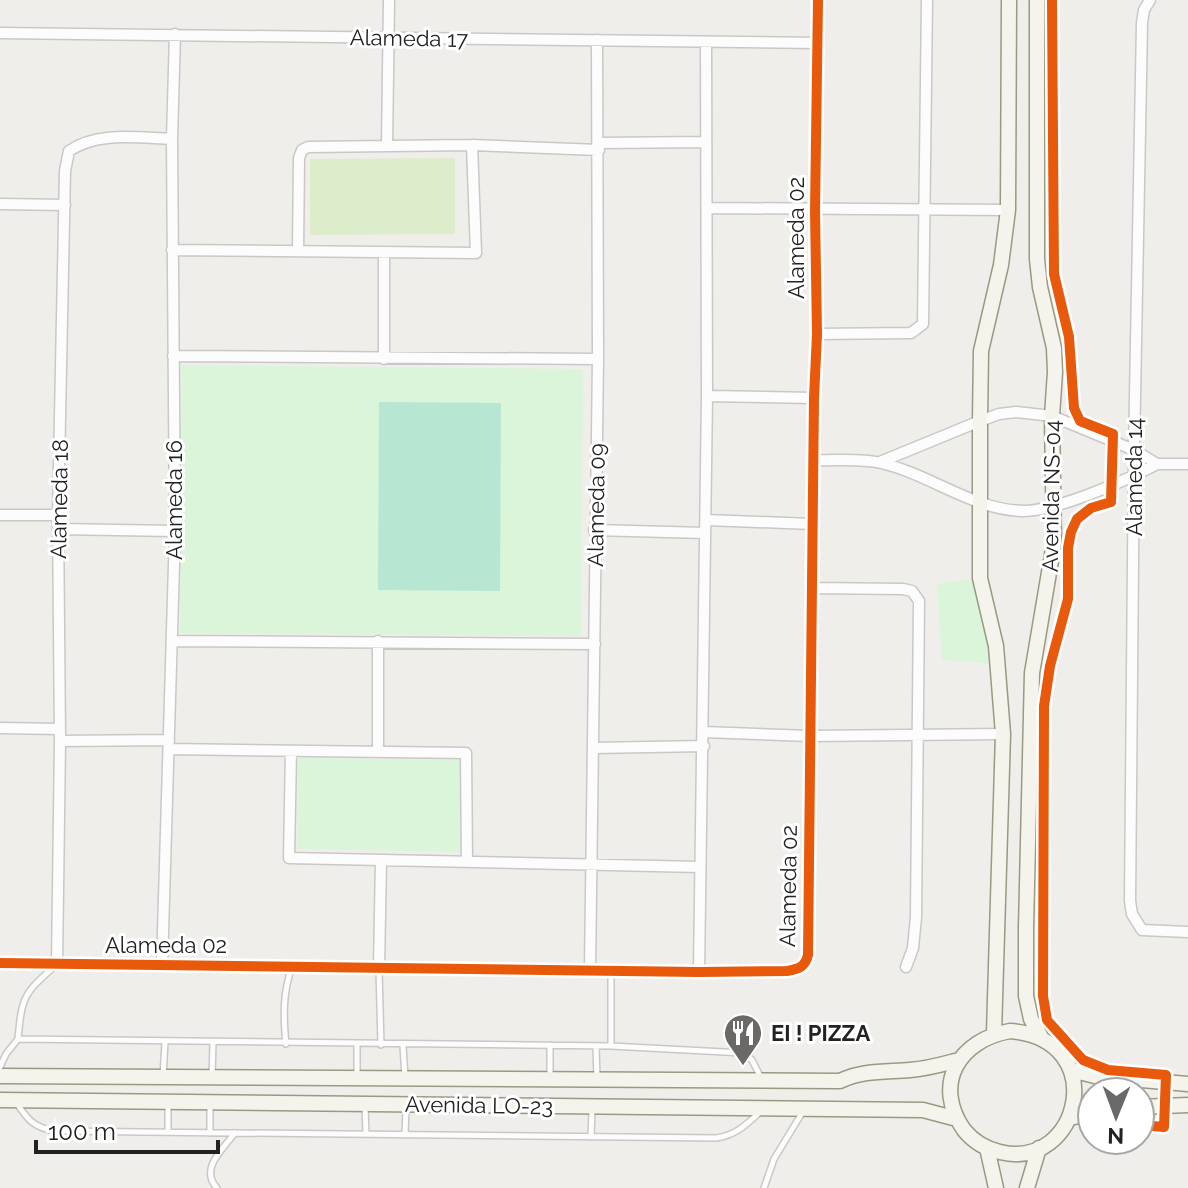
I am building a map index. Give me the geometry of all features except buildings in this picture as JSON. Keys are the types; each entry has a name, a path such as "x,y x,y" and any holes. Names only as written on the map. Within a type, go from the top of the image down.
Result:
{"street":[{"path":"387,146 389,0"},
{"name":"Alameda 02","path":"0,963 699,972 787,971 806,964 817,334 818,0"},
{"path":"817,334 911,333 923,324 927,0"},
{"path":"994,1033 1003,734 996,646 980,578 981,351 1001,265 1008,210 1009,0"},
{"name":"Avenida NS-04","path":"1037,0 1037,259 1054,348 1055,372 1052,416 1054,543 1036,641 1031,694 1026,996 1031,1019 1041,1037"},
{"name":"Alameda 14","path":"1147,5 1134,450 1130,901 1136,924 1142,930 1188,932"},
{"name":"Alameda 17","path":"0,33 818,43"},
{"name":"Alameda 16","path":"162,965 175,531 172,139 175,34"},
{"name":"Alameda 09","path":"590,970 598,359 597,40"},
{"path":"699,972 707,396 706,42"},
{"name":"Alameda 18","path":"57,964 60,741 58,515 65,171 69,151 98,138 172,139"},
{"path":"298,251 299,158 302,150 308,147 599,146 706,142"},
{"path":"172,250 476,253 472,145"},
{"path":"0,204 65,205"},
{"path":"707,208 1008,210"},
{"path":"384,254 384,359"},
{"path":"173,356 598,359"},
{"path":"707,396 814,398"},
{"path":"880,462 999,414 1016,412 1052,416 1134,450 1157,464"},
{"path":"814,460 880,462 979,502 1029,511 1053,506 1134,476 1157,464 1188,464"},
{"path":"0,515 58,515"},
{"path":"706,520 812,524"},
{"path":"58,529 175,531"},
{"path":"594,530 705,533"},
{"path":"811,588 903,589 916,595 920,610 916,917 913,948 906,967"},
{"path":"172,641 595,644"},
{"path":"378,641 378,752"},
{"path":"0,728 59,729"},
{"path":"704,732 810,736 1003,734"},
{"path":"60,741 291,751 466,753 467,862"},
{"path":"593,748 704,746"},
{"path":"291,751 289,858 590,864 700,870"},
{"path":"379,967 381,860"},
{"path":"1010,1031 1041,1037 1053,1045 1071,1070 1075,1086 1070,1118 1052,1141 1039,1148 1022,1153 1004,1153 987,1148 969,1136 957,1119 951,1095 955,1061 978,1041 994,1033 1010,1031"},
{"name":"Avenida LO-23","path":"0,1076 840,1081 854,1074 922,1069 955,1061"},
{"path":"1071,1070 1095,1076 1188,1084"},
{"name":"Avenida LO-23","path":"7,1100 923,1110 957,1119"},
{"path":"1156,1106 1188,1105"},
{"path":"1070,1118 1076,1117"},
{"path":"987,1148 996,1188"},
{"path":"1027,1188 1039,1148"}],"lane":[{"path":"0,1067 18,1039 21,1005 27,991 57,964"},
{"path":"286,1044 284,988 292,966"},
{"path":"379,967 381,1045"},
{"path":"611,971 611,1046"},
{"path":"18,1039 403,1046 611,1046 743,1053 752,1060 762,1081"},
{"path":"163,1077 165,1042"},
{"path":"212,1077 213,1043"},
{"path":"357,1045 357,1078"},
{"path":"550,1045 550,1079"},
{"path":"403,1046 405,1078"},
{"path":"596,1046 597,1080"},
{"path":"7,1100 28,1122 54,1131 210,1133 730,1136 740,1131 763,1108"},
{"path":"168,1132 169,1101"},
{"path":"210,1102 210,1133"},
{"path":"365,1104 366,1134"},
{"path":"405,1135 406,1104"},
{"path":"591,1137 593,1106"},
{"path":"764,1188 774,1159 805,1109"},
{"path":"217,1188 210,1173 212,1165 235,1133"}],"green space":[{"path":"455,158 455,234 310,235 310,159"},
{"path":"182,365 583,369 581,636 180,633"},
{"path":"379,402 501,403 500,591 378,590"},
{"path":"976,578 994,650 991,663 942,660 937,584"},
{"path":"298,758 463,760 462,852 297,849"}],"cycle path":[{"path":"0,963 699,972 787,971 803,965 808,955 817,334 818,0"},
{"path":"1052,0 1054,274 1069,337 1074,408 1080,421 1113,434 1111,502 1091,508 1077,519 1071,532 1068,599 1050,666 1044,706 1043,996 1047,1020 1083,1060 1108,1070 1166,1075 1164,1127 1156,1126"}],"place":[{"name":"EI ! PIZZA","path":"743,1067"}]}
